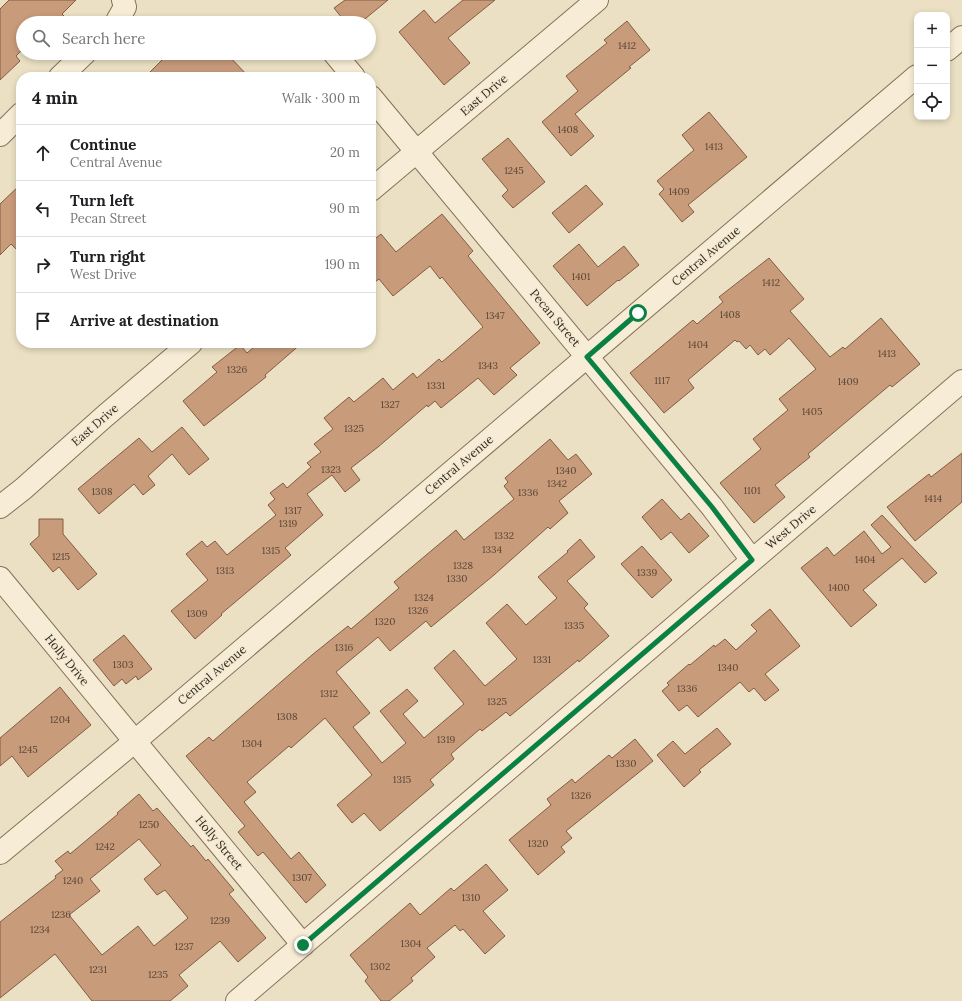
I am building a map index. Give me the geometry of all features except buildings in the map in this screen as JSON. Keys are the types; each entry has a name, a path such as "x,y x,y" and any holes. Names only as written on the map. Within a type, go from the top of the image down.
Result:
{"street":[{"path":"120,16 125,7 123,0"},
{"name":"East Drive","path":"376,186 597,0"},
{"path":"950,48 962,38"},
{"path":"65,72 78,60"},
{"path":"340,60 350,72"},
{"name":"Central Avenue","path":"0,853 134,742 914,79"},
{"name":"Pecan Street","path":"376,103 712,507 752,560"},
{"path":"0,135 16,119"},
{"name":"East Drive","path":"0,507 23,489 105,416 185,348"},
{"name":"West Drive","path":"237,1001 962,381"},
{"name":"Holly Drive","path":"0,578 134,742"},
{"name":"Holly Street","path":"134,742 303,945"}],"route":[{"path":"303,945 752,560 712,507 587,357 638,313"}]}
